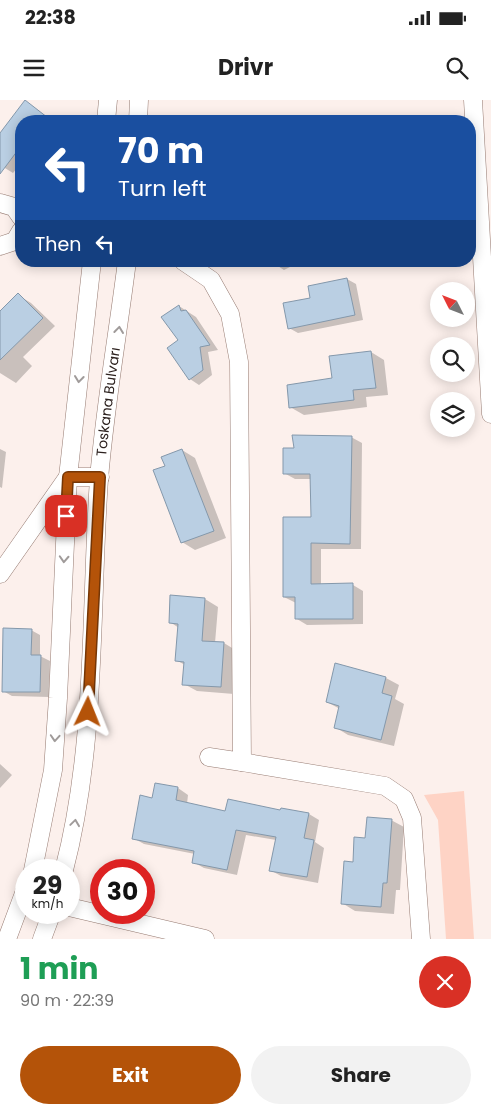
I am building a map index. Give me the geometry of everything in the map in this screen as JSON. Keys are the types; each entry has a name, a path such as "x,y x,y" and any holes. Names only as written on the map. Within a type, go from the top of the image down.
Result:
{"street":[{"path":"107,115 108,100"},
{"path":"138,115 139,100"},
{"path":"473,100 474,115"},
{"path":"476,152 491,414"},
{"path":"0,203 15,208"},
{"path":"0,246 15,241"},
{"path":"35,859 53,770 68,477 91,267"},
{"name":"Toskana Bulvarı","path":"67,859 75,828 87,730 100,477 126,267"},
{"path":"192,267 211,280 230,314 239,362 242,762"},
{"path":"68,477 100,477"},
{"path":"0,574 68,477"},
{"path":"209,757 386,786 404,799 412,818 421,939"},
{"path":"80,910 206,939"},
{"path":"7,939 15,918"},
{"path":"42,939 48,924"}],"shaded area":[{"path":"464,791 474,939 446,939 438,820 424,795"}],"building":[{"path":"25,100 44,115 15,115 15,154 0,174 0,133"},
{"path":"347,278 355,315 288,329 283,303 310,298 308,286"},
{"path":"18,293 43,318 0,360 0,311"},
{"path":"179,305 181,311 186,310 210,345 200,347 203,370 189,380 167,348 178,340 161,317"},
{"path":"371,351 376,388 353,390 354,400 289,408 287,385 332,378 329,356"},
{"path":"292,435 352,436 350,544 311,543 311,584 353,583 353,619 295,619 295,597 283,597 283,517 311,517 310,474 283,474 283,448 294,448"},
{"path":"182,449 214,531 181,543 153,470 165,466 161,457"},
{"path":"170,595 205,598 202,641 224,642 221,687 182,685 184,662 175,661 178,624 169,623"},
{"path":"3,628 32,629 31,655 41,655 40,692 2,692"},
{"path":"335,663 386,677 382,693 392,696 381,740 334,728 339,706 326,702"},
{"path":"155,783 178,787 176,800 225,811 228,799 280,810 281,808 309,813 304,838 314,840 307,877 269,871 276,837 236,830 227,870 192,863 194,851 132,839 140,795 152,798"},
{"path":"367,817 392,819 387,883 383,883 381,907 341,904 344,861 353,862 354,837 365,838"}],"route":[{"path":"66,516 68,477 100,477 88,712"}]}
